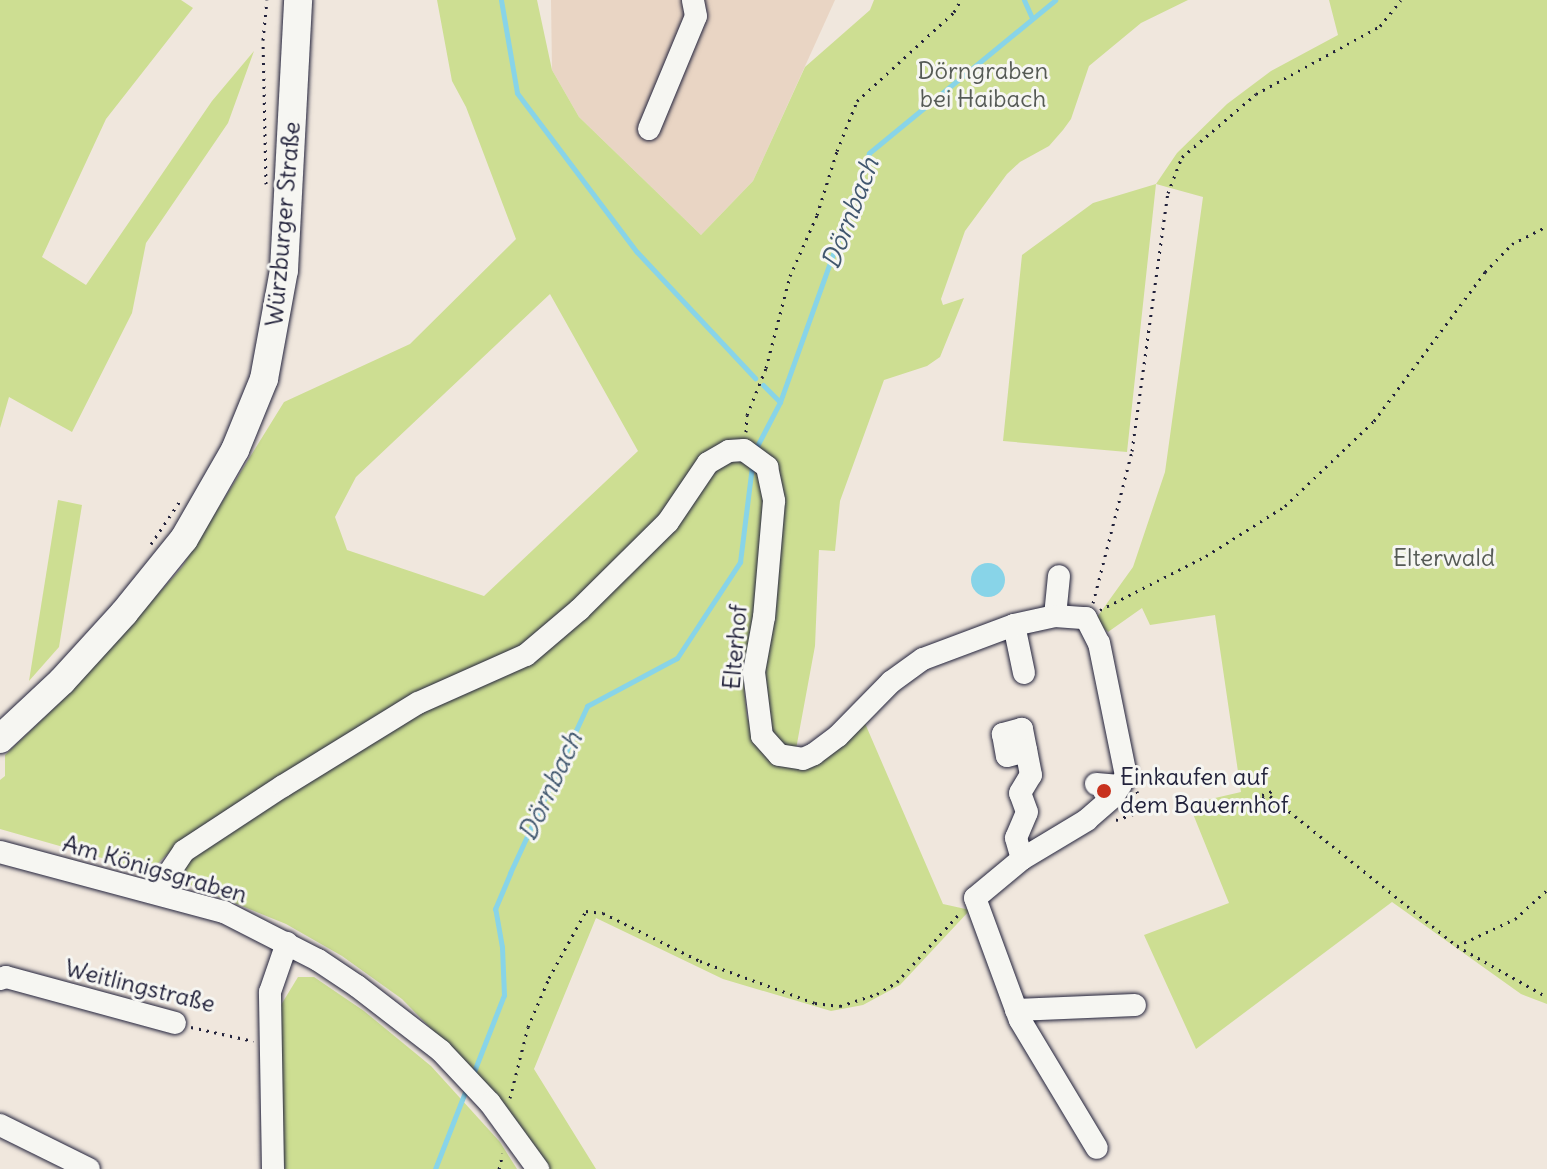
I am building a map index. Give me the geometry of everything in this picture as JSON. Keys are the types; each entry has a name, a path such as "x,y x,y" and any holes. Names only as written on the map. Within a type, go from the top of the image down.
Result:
{"main road":[{"name":"Würzburger Straße","path":"0,739 83,658 184,539 235,450 264,379 284,270 298,0"}],"street":[{"path":"649,129 695,8"},
{"path":"157,891 184,851 283,786 418,703 526,655 579,610 668,522 708,463 736,448 751,453"},
{"name":"Elterhof","path":"751,453 767,467 774,501 764,617 754,672 762,736 779,755 790,759 814,754 838,736 891,682 923,659 1014,625 1055,616 1086,618"},
{"path":"1055,616 1059,576"},
{"path":"1086,618 1099,643 1126,776 1113,797 1087,820 1022,859 975,898 1016,1010 1097,1148"},
{"path":"1014,625 1024,673"},
{"path":"1022,859 1016,838 1027,812 1020,793 1031,775 1026,751"},
{"path":"1096,784 1120,786"},
{"name":"Am Königsgraben","path":"0,852 157,891 224,912 287,943 357,986 441,1051 490,1103 538,1169"},
{"path":"273,1169 268,1044 270,992 287,943"},
{"name":"Weitlingstraße","path":"0,979 6,977 175,1023"},
{"path":"1016,1010 1135,1005"},
{"path":"0,1125 89,1169"}],"path":[{"path":"266,183 263,40 267,0"},
{"path":"751,453 745,428 747,415 766,368 790,276 817,215 857,101 954,12 961,0"},
{"path":"1086,618 1099,587 1132,451 1168,193 1182,157 1256,94 1380,26 1401,0"},
{"path":"1086,618 1206,556 1285,506 1374,421 1485,272 1512,244 1547,226"},
{"path":"147,550 181,499"},
{"path":"1255,799 1275,790"},
{"path":"1142,811 1192,812 1270,796 1457,946 1547,997"},
{"path":"1457,946 1515,919 1547,890"},
{"path":"499,1169 513,1076 528,1027 549,978 586,911 603,913 700,961 815,1003 840,1006 877,994 897,982 935,937 975,898"},
{"name":"Weitlingstraße","path":"175,1023 268,1044"}],"shaded area":[{"path":"551,0 835,0 753,181 701,235 579,117 552,70"}],"green space":[{"path":"0,0 181,0 193,8 106,119 42,257 86,285 212,101 254,51 228,123 146,243 132,313 72,432 9,397 0,428"},
{"name":"Dörngraben bei Haibach","path":"437,0 537,0 552,70 579,117 701,235 753,181 805,67 870,10 874,0 1188,0 1141,23 1089,66 1071,119 1063,130 1049,146 1020,162 1007,174 965,231 941,299 943,305 964,298 940,357 927,366 884,380 840,501 835,551 819,550 815,646 796,749 774,741 763,660 772,615 742,665 747,717 766,756 790,767 864,721 943,904 970,910 900,985 863,1005 831,1011 723,979 596,918 534,1069 596,1169 549,1169 498,1097 402,999 342,956 286,924 188,884 178,844 155,866 130,866 0,829 0,780 5,776 5,755 71,692 182,567 284,402 410,344 516,239 466,107 452,81","holes":["550,294 638,451 484,596 347,550 335,517 356,477"]},
{"name":"Elterwald","path":"1329,0 1547,0 1547,1004 1521,994 1392,902 1196,1049 1144,935 1229,903 1189,804 1241,792 1215,615 1150,625 1142,608 1108,632 1095,620 1133,567 1165,472 1203,197 1156,184 1177,153 1227,104 1271,71 1338,35"},
{"path":"1156,184 1127,452 1003,441 1022,255 1093,203"},
{"path":"58,500 82,505 59,647 29,681"},
{"path":"298,977 314,977 364,1011 431,1066 500,1142 517,1169 285,1169 281,1141 281,1005"}],"water":[{"path":"988,563 1000,568 1005,580 1000,592 988,597 976,592 971,580 976,568"}],"waterway":[{"path":"501,0 517,93 637,252 755,378"},
{"path":"1024,0 1032,18"},
{"name":"Dörnbach","path":"755,450 780,402 869,153 1055,0"},
{"path":"763,385 780,402"},
{"name":"Dörnbach","path":"473,1074 504,995 502,947 495,909 510,873 587,706 677,658 740,562 752,465"},
{"name":"Dörnbach","path":"435,1169 467,1087"}],"place":[{"name":"Einkaufen auf dem Bauernhof","path":"1104,791"}]}
